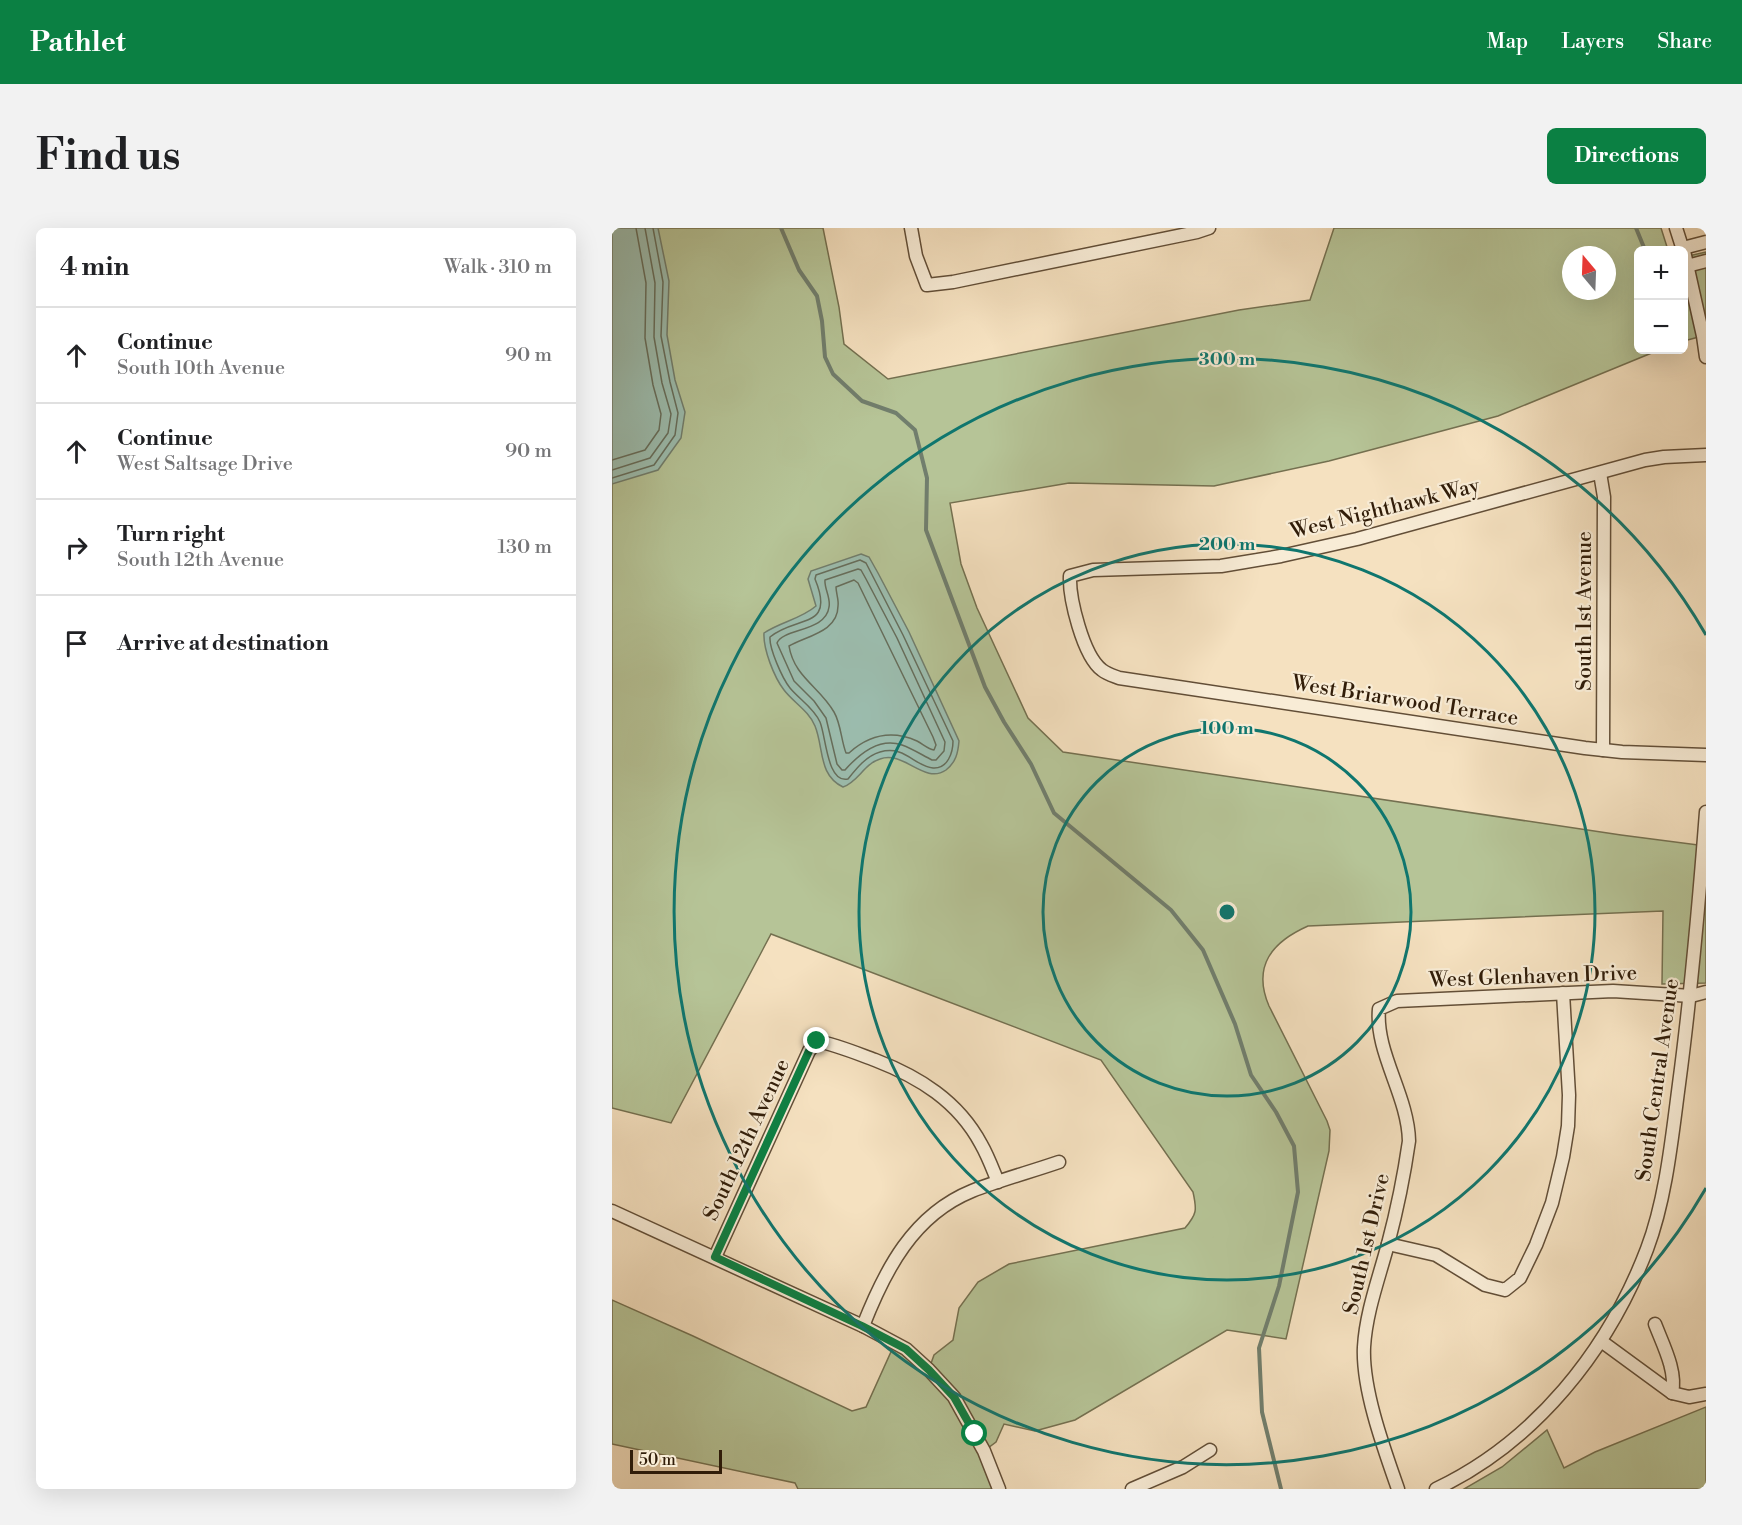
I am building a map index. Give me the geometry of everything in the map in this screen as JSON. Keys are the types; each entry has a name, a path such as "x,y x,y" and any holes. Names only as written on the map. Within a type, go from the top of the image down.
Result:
{"street":[{"path":"911,228 916,256 927,285 953,282 1209,228"},
{"path":"1676,228 1682,246"},
{"path":"1688,248 1706,242"},
{"path":"1688,266 1706,261"},
{"path":"1688,270 1706,357"},
{"name":"West Nighthawk Way","path":"1101,670 1091,658 1084,640 1070,593 1070,576 1093,570 1221,566 1281,556 1357,539 1664,457 1706,455"},
{"name":"South 1st Avenue","path":"1600,473 1604,497 1603,750"},
{"name":"West Briarwood Terrace","path":"1101,670 1119,678 1603,750 1706,755"},
{"name":"South Central Avenue","path":"1436,1489 1456,1479 1510,1444 1558,1398 1601,1341 1633,1284 1648,1247 1661,1199 1676,1112 1700,896 1706,812"},
{"name":"West Glenhaven Drive","path":"1379,1009 1397,1001 1563,993 1612,991 1690,996"},
{"path":"1690,996 1706,992"},
{"path":"1388,1244 1436,1255 1485,1285 1505,1290 1520,1278 1552,1203 1568,1126 1569,1095 1563,993"},
{"path":"1690,996 1706,1002"},
{"name":"South 1st Drive","path":"1379,1009 1377,1026 1409,1128 1405,1169 1388,1244 1369,1311 1364,1347 1366,1375 1382,1441 1398,1489"},
{"name":"South 12th Avenue","path":"715,1257 809,1051 817,1041 833,1044 898,1069 937,1092 970,1126 982,1145 998,1182"},
{"path":"862,1326 885,1275 905,1243 930,1216 970,1192 1059,1162"},
{"path":"612,1211 715,1257 906,1349 954,1397 984,1451 999,1489"},
{"path":"1655,1324 1670,1363 1674,1384 1672,1393"},
{"path":"1601,1341 1672,1393 1689,1397 1706,1394"},
{"path":"1132,1489 1183,1467 1210,1450"}],"green space":[{"path":"612,228 823,228 844,344 888,379 1239,310 1310,300 1334,228 1661,228 1667,246 1634,246 1634,354 1649,354 1498,416 1329,461 1214,486 1069,483 950,503 961,564 977,608 1028,718 1063,752 1706,846 1706,983 1662,984 1663,911 1308,926 1295,932 1275,948 1269,957 1264,967 1264,992 1330,1130 1329,1151 1286,1339 1227,1330 1075,1420 1035,1431 1004,1424 996,1442 984,1451 999,1489 798,1489 795,1483 612,1444 612,1300 852,1411 866,1407 895,1343 929,1369 934,1355 953,1340 959,1308 978,1282 1009,1264 1185,1228 1192,1219 1195,1208 1193,1192 1101,1060 771,934 671,1123 612,1108"},
{"path":"1706,252 1706,335 1688,340 1688,300 1688,256"},
{"path":"1706,1407 1706,1489 1464,1489 1502,1467 1547,1430 1564,1468 1595,1452"}],"water":[{"path":"612,228 658,228 669,281 667,335 675,380 685,412 681,438 658,470 612,484"},
{"path":"861,554 869,557 909,632 959,741 954,760 946,770 930,773 897,759 880,759 874,761 853,781 843,787 829,776 818,734 812,721 784,690 777,678 767,655 764,633 816,606 808,579 811,571"}],"waterway":[{"path":"781,228 799,270 817,296 825,357 833,374 862,401 896,413 915,430 927,478 926,530 985,687 1031,764 1054,813 1171,910 1203,950 1235,1024 1251,1075 1276,1112 1294,1146 1298,1192 1279,1286 1259,1348 1262,1412 1281,1489"},
{"path":"1636,228 1643,246"}],"route":[{"path":"817,1041 809,1051 715,1257 906,1349 954,1397 975,1434"}]}
